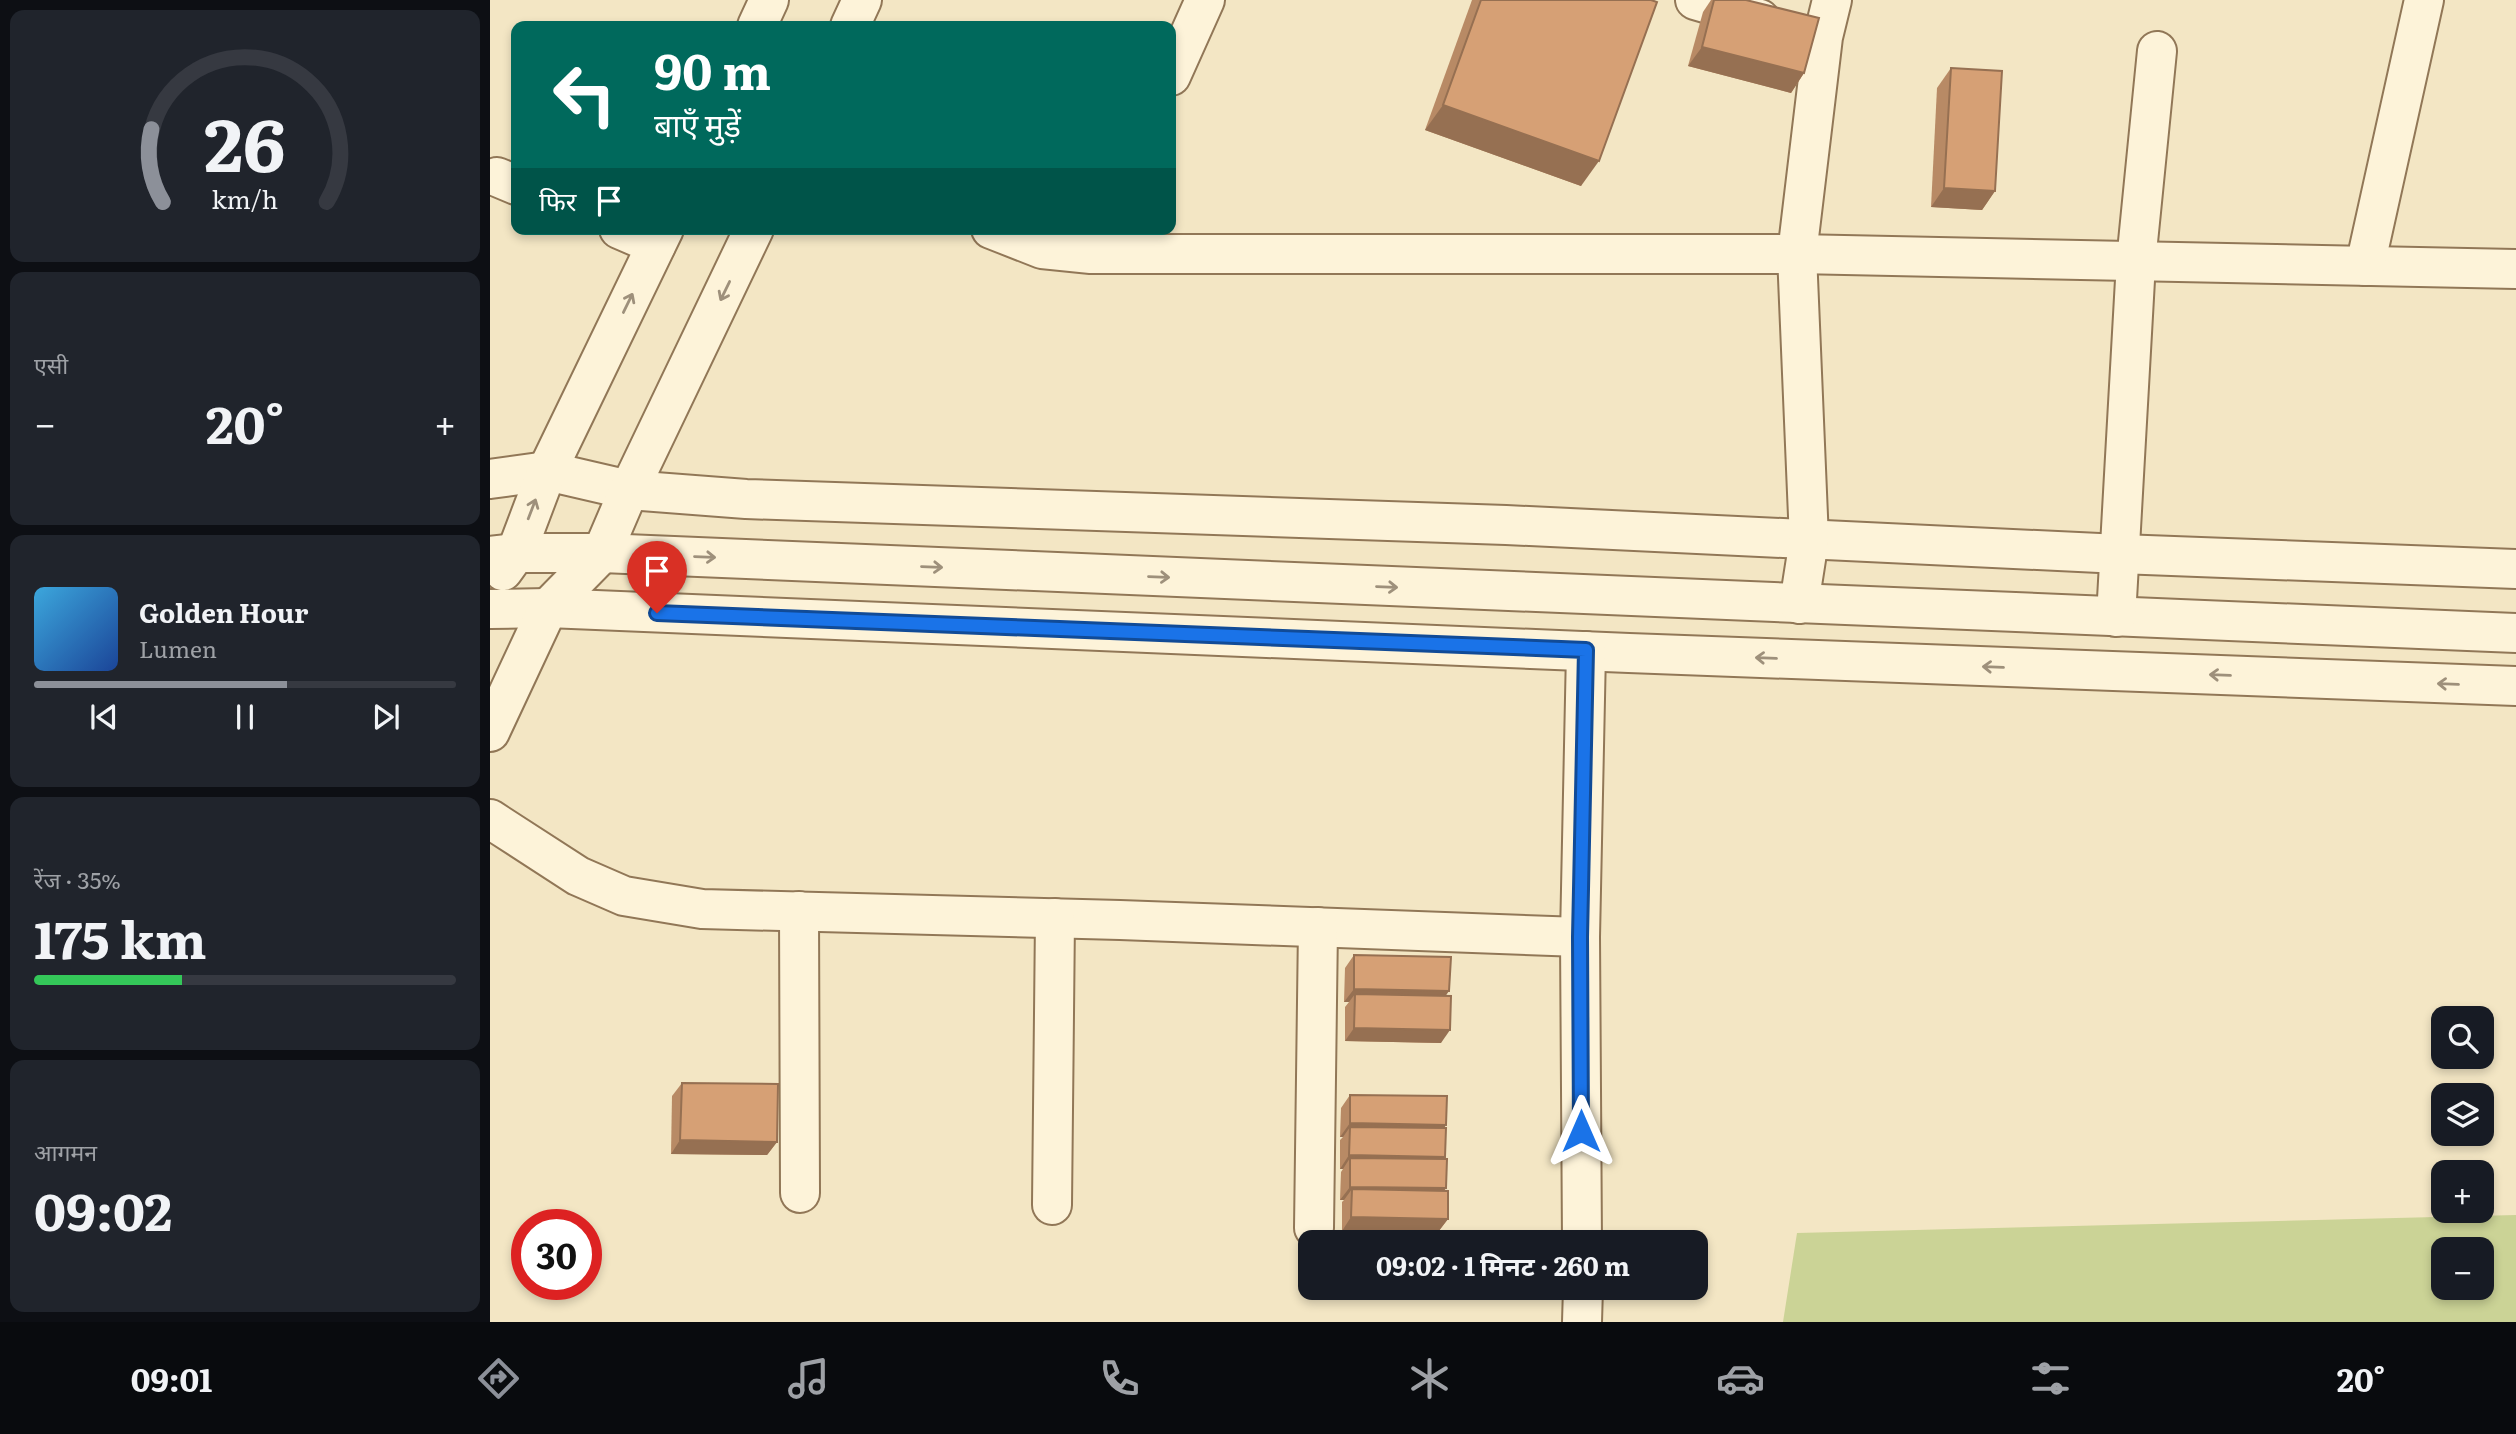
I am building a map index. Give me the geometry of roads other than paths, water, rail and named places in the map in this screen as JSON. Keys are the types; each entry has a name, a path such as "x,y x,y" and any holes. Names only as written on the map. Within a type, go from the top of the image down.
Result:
{"street":[{"path":"759,21 769,0"},
{"path":"852,21 862,0"},
{"path":"1176,65 1205,0"},
{"path":"1695,0 1823,37"},
{"path":"1799,604 1809,540 1797,254 1823,37 1832,0"},
{"path":"2365,266 2424,0"},
{"path":"2116,618 2136,262 2157,51"},
{"path":"490,732 501,685 548,608 602,553 629,490 751,235"},
{"path":"1006,235 1042,249 1097,242 2516,269"},
{"path":"490,591 503,554 547,471 660,237"},
{"path":"490,479 547,471 629,490 746,499 1479,524 2120,554 2516,569"},
{"path":"503,554 602,553 2516,633"},
{"path":"490,609 548,608 2516,686"},
{"path":"1582,1230 1580,937 1586,650"},
{"path":"490,819 578,876 624,896 702,909 1055,918 1580,937"},
{"path":"799,911 800,1193"},
{"path":"1052,1205 1055,918"},
{"path":"1314,1228 1318,927"},
{"path":"1582,1322 1583,1300"}]}
